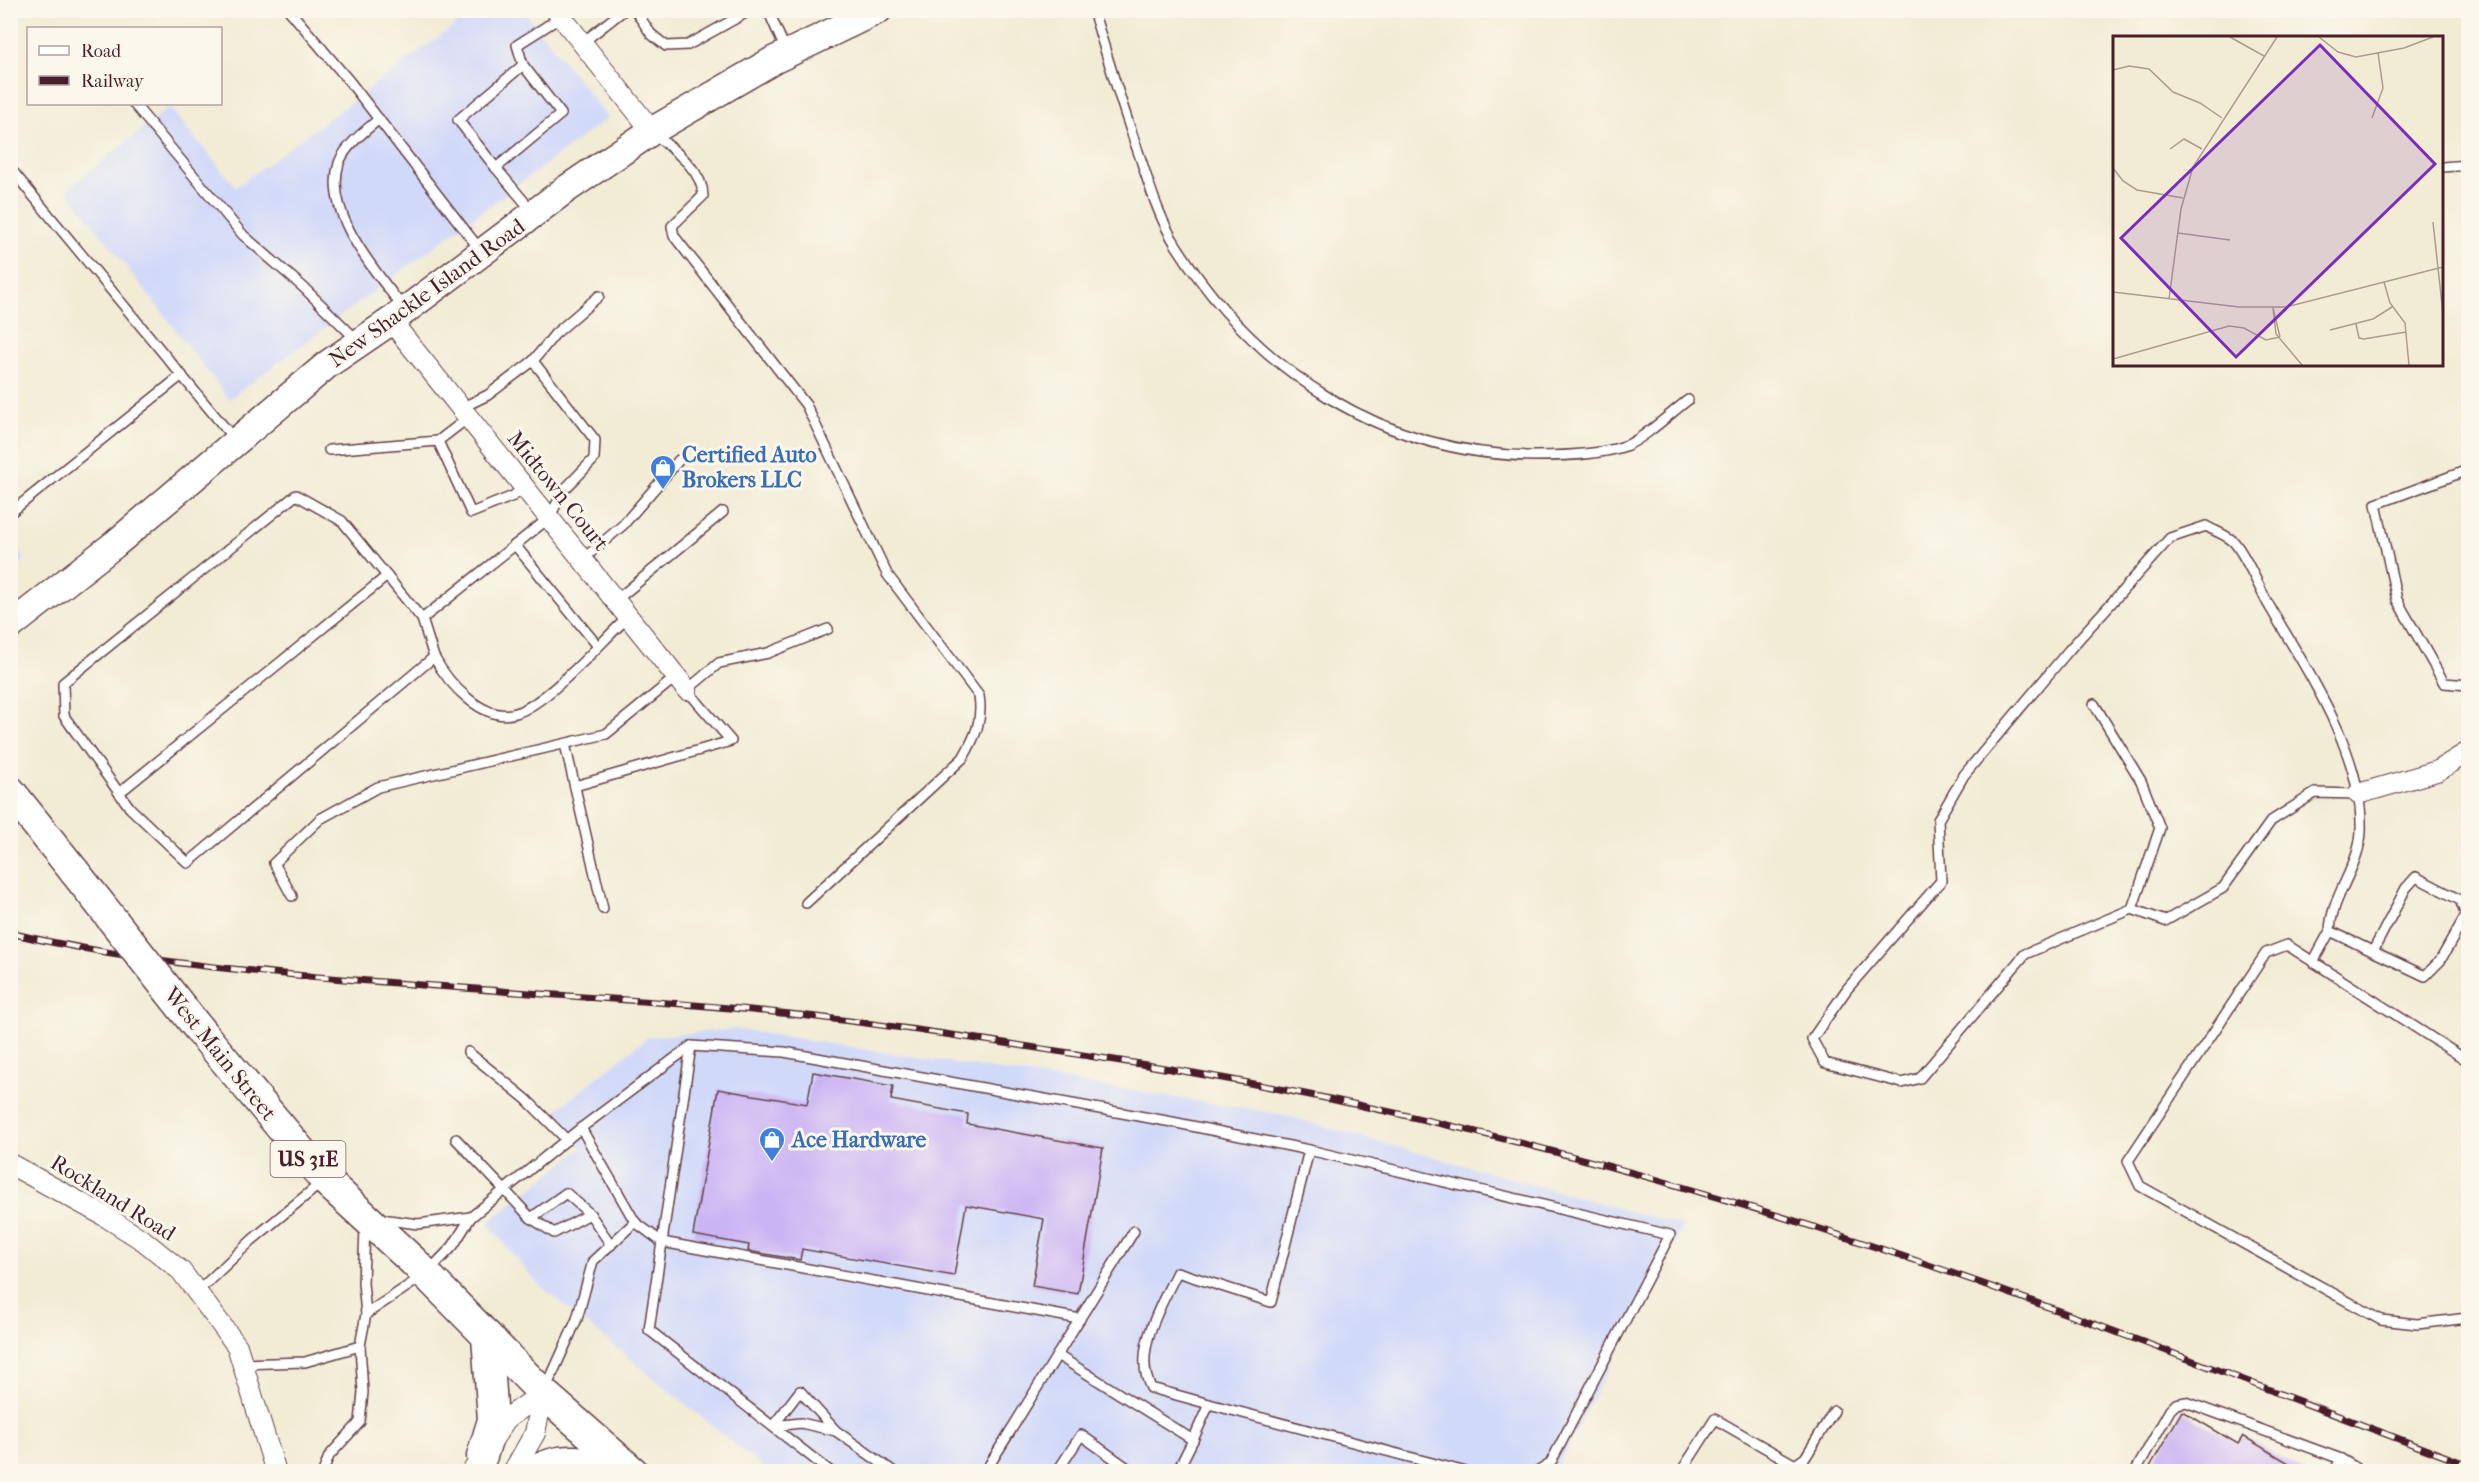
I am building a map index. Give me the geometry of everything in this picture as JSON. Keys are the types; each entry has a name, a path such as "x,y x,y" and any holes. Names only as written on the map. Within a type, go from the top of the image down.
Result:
{"main road":[{"name":"New Shackle Island Road","path":"16,618 115,544 328,364 398,316 534,214 652,131 787,53 878,10"},
{"name":"West Main Street","path":"10,791 202,1033 326,1180 426,1274 543,1393 633,1472"},
{"path":"477,1464 493,1420 487,1336"},
{"path":"533,1472 556,1461 577,1460 633,1472"}],"street":[{"path":"559,14 652,131"},
{"name":"Midtown Court","path":"398,316 464,413 682,684"},
{"path":"2358,794 2437,771 2469,752"},
{"name":"Rockland Road","path":"10,1164 144,1241 181,1271 237,1346 272,1470"},
{"path":"477,1464 506,1419 543,1393"},
{"path":"513,1472 535,1433 543,1393"}],"lane":[{"path":"289,10 379,119 483,252"},
{"path":"582,43 624,10"},
{"path":"635,10 651,34 666,46 688,45 751,10"},
{"path":"768,10 787,53"},
{"path":"1093,10 1157,206 1175,243 1202,283 1238,326 1274,359 1320,394 1366,419 1416,438 1466,450 1509,456 1566,456 1626,446 1688,400"},
{"path":"496,168 561,114 523,66 517,45 559,14"},
{"path":"523,66 458,120 534,214"},
{"path":"135,105 243,235 303,287 360,343"},
{"path":"379,119 358,138 340,162 337,197 352,237 398,316"},
{"path":"652,131 689,165 703,183 703,195 672,226 674,236 806,405 887,574 979,696 982,715 974,738 963,758 806,903"},
{"path":"2443,167 2469,165"},
{"path":"10,168 236,442"},
{"path":"329,450 438,441 464,413 533,361 555,334 599,296"},
{"path":"422,619 549,518 564,490 594,459 595,440 533,361"},
{"path":"10,513 182,375"},
{"path":"438,441 471,513 513,496 524,488"},
{"path":"582,560 623,525 679,460"},
{"path":"2469,470 2376,504 2397,600 2444,682 2469,685"},
{"path":"434,657 188,864 130,808 64,716 63,683 296,495 342,521 422,619 434,657 446,680 465,697 491,712 515,713 543,699 628,617"},
{"path":"615,601 723,512"},
{"path":"2313,962 2330,931 2330,916 2357,859 2361,831 2358,794 2346,749 2297,654 2233,542 2206,526 2170,538 2069,650 1964,775 1938,820 1941,881 1847,990 1812,1039 1826,1063 1902,1083 1920,1078 2025,954 2132,909 2165,921 2223,888 2271,821 2315,793 2358,794"},
{"path":"514,545 597,645"},
{"path":"119,793 387,576"},
{"path":"291,896 274,863 320,819 378,788 606,734 682,684 719,663 768,653 828,629"},
{"path":"575,786 731,741 682,684"},
{"path":"2094,704 2141,781 2160,828 2132,909"},
{"path":"566,744 603,909"},
{"path":"2330,931 2425,976 2440,961 2466,915 2460,900 2416,877 2406,888 2373,951"},
{"path":"2469,1061 2287,945 2266,954 2128,1161 2140,1186 2381,1320 2417,1324 2469,1318"},
{"path":"691,1046 649,1330 831,1472"},
{"path":"366,1314 426,1274 453,1246 471,1217 581,1128 691,1046 784,1052 1172,1122 1309,1150 1670,1234 1550,1464 1537,1472"},
{"path":"468,1052 525,1099 567,1140"},
{"path":"581,1128 635,1222 662,1242 1080,1319"},
{"path":"456,1139 531,1218 554,1233 590,1214"},
{"path":"1309,1150 1271,1302 1177,1272 1149,1333 1144,1374 1152,1388 1466,1472"},
{"path":"198,1292 252,1240 326,1180"},
{"path":"531,1218 566,1193 590,1214 610,1245"},
{"path":"323,1472 329,1456 360,1422 363,1392 360,1346 366,1314 363,1283 365,1217 418,1224 471,1217"},
{"path":"543,1393 577,1319 593,1262 635,1222"},
{"path":"985,1472 1134,1231"},
{"path":"243,1364 304,1362 360,1346"},
{"path":"1057,1355 1193,1440"},
{"path":"773,1426 800,1391 836,1431 894,1472"},
{"path":"2135,1472 2170,1410 2176,1404 2186,1402 2341,1459 2363,1472"},
{"path":"1177,1472 1209,1404"},
{"path":"1680,1472 1715,1419 1795,1465 1805,1458 1834,1411"},
{"path":"773,1426 801,1423 836,1431"},
{"path":"1057,1472 1081,1435 1133,1472"},
{"path":"2334,1472 2341,1459"}],"shaded area":[{"path":"474,11 524,11 608,118 229,399 67,190 169,107 236,187"},
{"path":"10,541 25,559 11,571 10,571"},
{"path":"735,1029 1279,1114 1683,1226 1555,1471 769,1472 538,1284 487,1223 582,1148 555,1111 648,1037"}],"building":[{"path":"813,1072 893,1086 891,1100 968,1114 967,1124 1103,1148 1078,1294 1032,1286 1044,1219 966,1205 954,1276 802,1249 800,1260 748,1251 749,1245 693,1235 718,1089 807,1104"},
{"path":"2182,1411 2238,1444 2243,1436 2304,1472 2147,1472"}],"railway":[{"path":"10,933 135,957 261,972 715,1006 860,1022 1191,1072 1381,1110 1663,1181 1848,1238 2082,1319 2468,1465"}],"place":[{"name":"Certified Auto Brokers LLC","path":"663,491"},
{"name":"Ace Hardware","path":"772,1163"}]}
